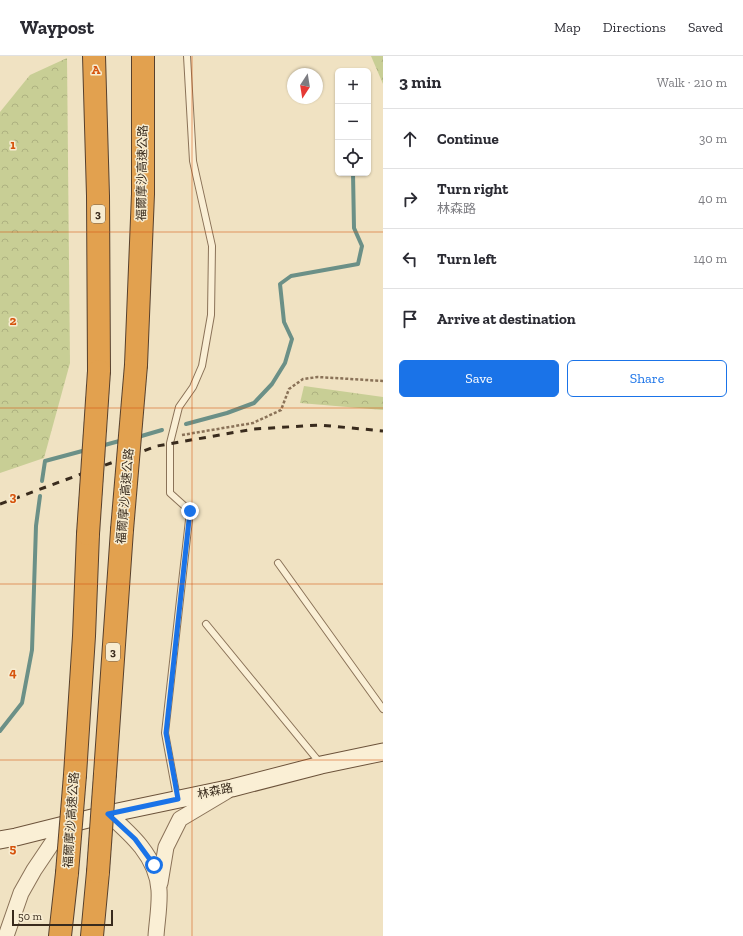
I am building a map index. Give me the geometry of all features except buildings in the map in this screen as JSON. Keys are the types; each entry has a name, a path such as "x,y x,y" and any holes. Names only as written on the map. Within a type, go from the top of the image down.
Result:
{"highway":[{"name":"福爾摩沙高速公路","path":"60,936 75,775 84,636 88,534 99,371 98,196 94,56"},
{"name":"福爾摩沙高速公路","path":"92,936 98,872 122,530 136,365 143,194 143,56"}],"main road":[{"name":"林森路","path":"0,840 108,814 232,788 321,765 383,752"}],"street":[{"path":"156,936 159,890 166,846 180,819 232,788"},
{"path":"108,814 135,839 154,865 159,890"},
{"path":"6,936 21,893 34,870 65,824"}],"lane":[{"path":"178,799 166,733 190,511 170,493 170,443 179,407 193,387 202,366 211,315 212,246 193,161 187,56"},
{"path":"278,563 383,709"},
{"path":"206,624 321,765"}],"path":[{"path":"172,436 253,423 281,410 289,389 303,379 318,377 383,381"}],"green space":[{"path":"371,56 383,56 383,84"},
{"path":"67,58 70,363 44,458 0,473 0,112 30,75"},
{"path":"304,386 383,397 383,410 300,403"}],"waterway":[{"path":"186,424 227,413 254,403 272,384 285,363 292,339 284,322 280,284 291,276 358,264 362,246 354,228 353,176"},
{"path":"138,437 162,430"},
{"path":"101,446 123,440"},
{"path":"42,481 45,461 86,450"},
{"path":"0,731 22,703 32,650 36,526 40,496"}],"railway":[{"path":"0,504 157,446 254,429 320,425 383,431"}],"route":[{"path":"154,865 135,839 108,814 178,799 166,733 190,511"}]}
